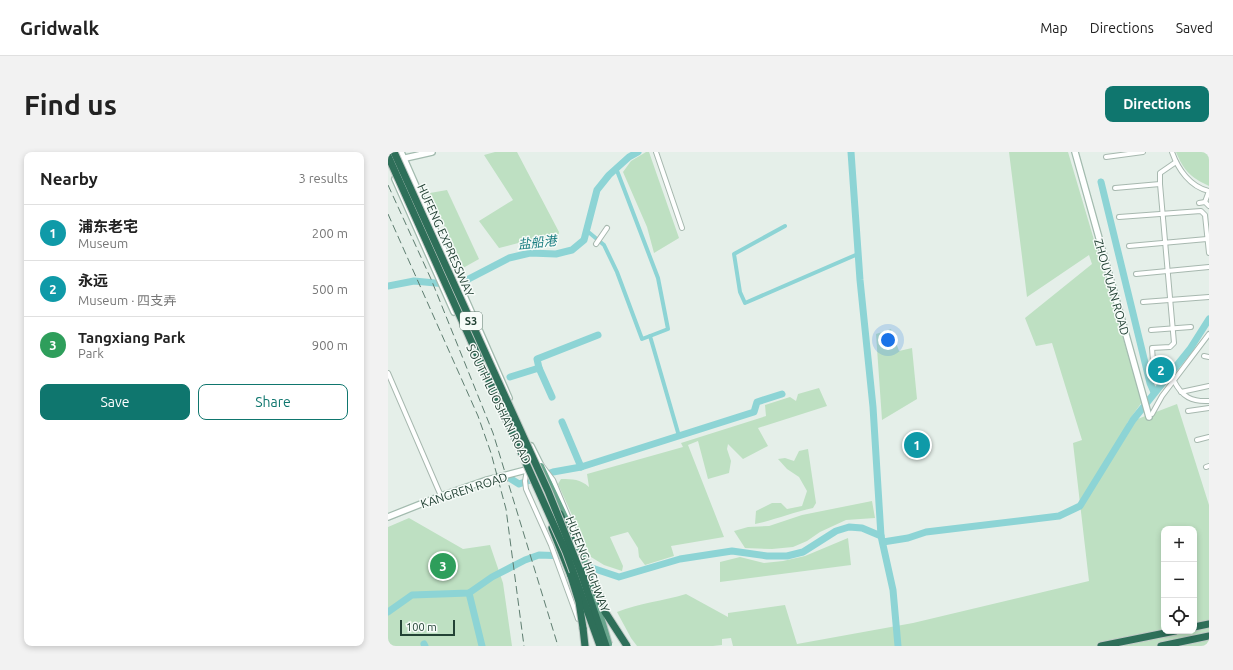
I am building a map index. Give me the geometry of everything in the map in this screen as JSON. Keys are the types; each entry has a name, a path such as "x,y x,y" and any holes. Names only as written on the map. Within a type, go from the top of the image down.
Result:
{"highway":[{"name":"HUFENG EXPRESSWAY","path":"394,152 544,493"},
{"name":"HUFENG EXPRESSWAY","path":"388,156 544,493"},
{"path":"544,493 579,602 584,646"},
{"path":"544,493 566,526 602,606 623,646"},
{"name":"HUFENG HIGHWAY","path":"544,493 576,575 598,646"},
{"name":"HUFENG HIGHWAY","path":"544,493 581,573 606,646"},
{"path":"1197,626 1209,624"},
{"path":"618,634 627,646"},
{"path":"1101,646 1161,634"},
{"path":"1161,646 1209,636"}],"main road":[{"name":"SOUTH LUOSHAN ROAD","path":"401,152 507,393 541,466"},
{"path":"388,163 432,152"},
{"name":"ZHOUYUAN ROAD","path":"1075,152 1150,415"},
{"name":"SOUTH LUOSHAN ROAD","path":"388,163 451,305 530,471"},
{"path":"541,466 582,549 609,646"},
{"name":"KANGREN ROAD","path":"388,517 487,480 530,471 541,466"},
{"path":"530,471 537,483 563,542 598,646"}],"street":[{"path":"656,152 682,228"},
{"path":"1106,157 1143,152"},
{"path":"1172,152 1176,162 1189,180 1209,191 1207,204 1199,202"},
{"path":"1153,361 1152,348 1173,346 1160,173 1176,162"},
{"path":"1115,188 1160,184"},
{"path":"1120,217 1162,213 1203,212 1208,232 1207,238 1209,253"},
{"path":"596,244 606,228"},
{"path":"1129,246 1207,238"},
{"path":"1136,274 1209,267"},
{"path":"1142,302 1209,297"},
{"path":"1151,330 1191,327"},
{"path":"1150,415 1209,334"},
{"path":"388,373 441,496"},
{"path":"1174,381 1184,396 1190,399 1209,401"},
{"path":"1181,392 1209,386"},
{"path":"1188,411 1209,408"},
{"path":"1197,440 1209,437"},
{"path":"530,471 525,481 526,489 551,545 578,619 594,620 609,614 582,549"}],"green space":[{"path":"495,152 517,152 559,232 558,242 522,242 499,248 479,221 513,200 484,155"},
{"path":"646,152 649,152 679,238 654,253 647,227 623,172 631,161"},
{"path":"1009,152 1068,152 1142,402 1127,423 1177,404 1209,505 1209,646 733,646 731,638 722,639 722,645 713,646 637,646 617,612 634,606 686,594 728,617 728,613 785,605 797,644 913,623 1089,581 1073,443 1082,440 1052,343 1036,346 1025,318 1092,264 1089,255 1027,297"},
{"path":"1176,152 1209,152 1209,186 1197,180 1188,173"},
{"path":"447,190 479,259 463,268 430,193"},
{"path":"891,329 899,351 912,348 917,399 882,420 876,334"},
{"path":"819,388 827,406 758,428 768,446 743,459 728,444 727,449 731,461 729,473 708,479 698,441 688,445 724,537 671,546 674,556 645,565 639,557 638,548 628,532 610,537 623,566 622,571 604,565 591,557 558,484 561,479 583,482 589,487 587,474 683,447 681,443 766,416 765,405 790,397 796,401 798,394"},
{"path":"808,449 816,503 813,508 755,524 756,511 772,503 781,503 787,509 802,506 807,491 799,477 787,469 778,459 785,458 794,461 799,451"},
{"path":"872,501 875,518 846,520 793,547 772,549 745,548 734,531 748,527 769,526 802,515"},
{"path":"409,518 463,549 490,545 503,583 512,646 388,646 388,527"},
{"path":"848,538 851,565 720,582 720,562 740,557 764,563 783,561 805,556"}],"waterway":[{"name":"盐船港","path":"388,286 414,281 457,285 509,258 530,253 556,254 572,250 584,240 597,190 609,175 629,157 638,152"},
{"path":"851,152 860,280 873,407 881,536 893,590 898,646"},
{"path":"616,168 658,278 668,329 650,336 679,436"},
{"path":"1101,182 1150,383 1154,392"},
{"path":"785,226 734,254 740,292 745,303 858,254"},
{"path":"586,230 604,245 617,272 642,339 650,336"},
{"path":"883,542 908,538 926,532 1059,516 1080,506 1133,420 1190,349 1209,319"},
{"path":"510,377 539,368 537,359 598,335"},
{"path":"539,368 552,397"},
{"path":"511,479 519,484 553,472 581,467 754,412 757,402 782,394"},
{"path":"562,422 581,467"},
{"path":"583,565 619,577 680,559 732,551 767,556 787,556 803,552 836,531 849,527 862,528 881,536"},
{"path":"388,612 412,595 469,593 492,577 525,560 539,555 567,556"},
{"path":"469,593 482,646"}],"railway":[{"path":"388,185 431,279 493,433 558,646"},
{"path":"388,214 478,416 491,453 506,509 524,646"}],"place":[{"name":"永远","path":"1161,370"},
{"name":"浦东老宅","path":"917,445"},
{"name":"Tangxiang Park","path":"443,566"}]}
